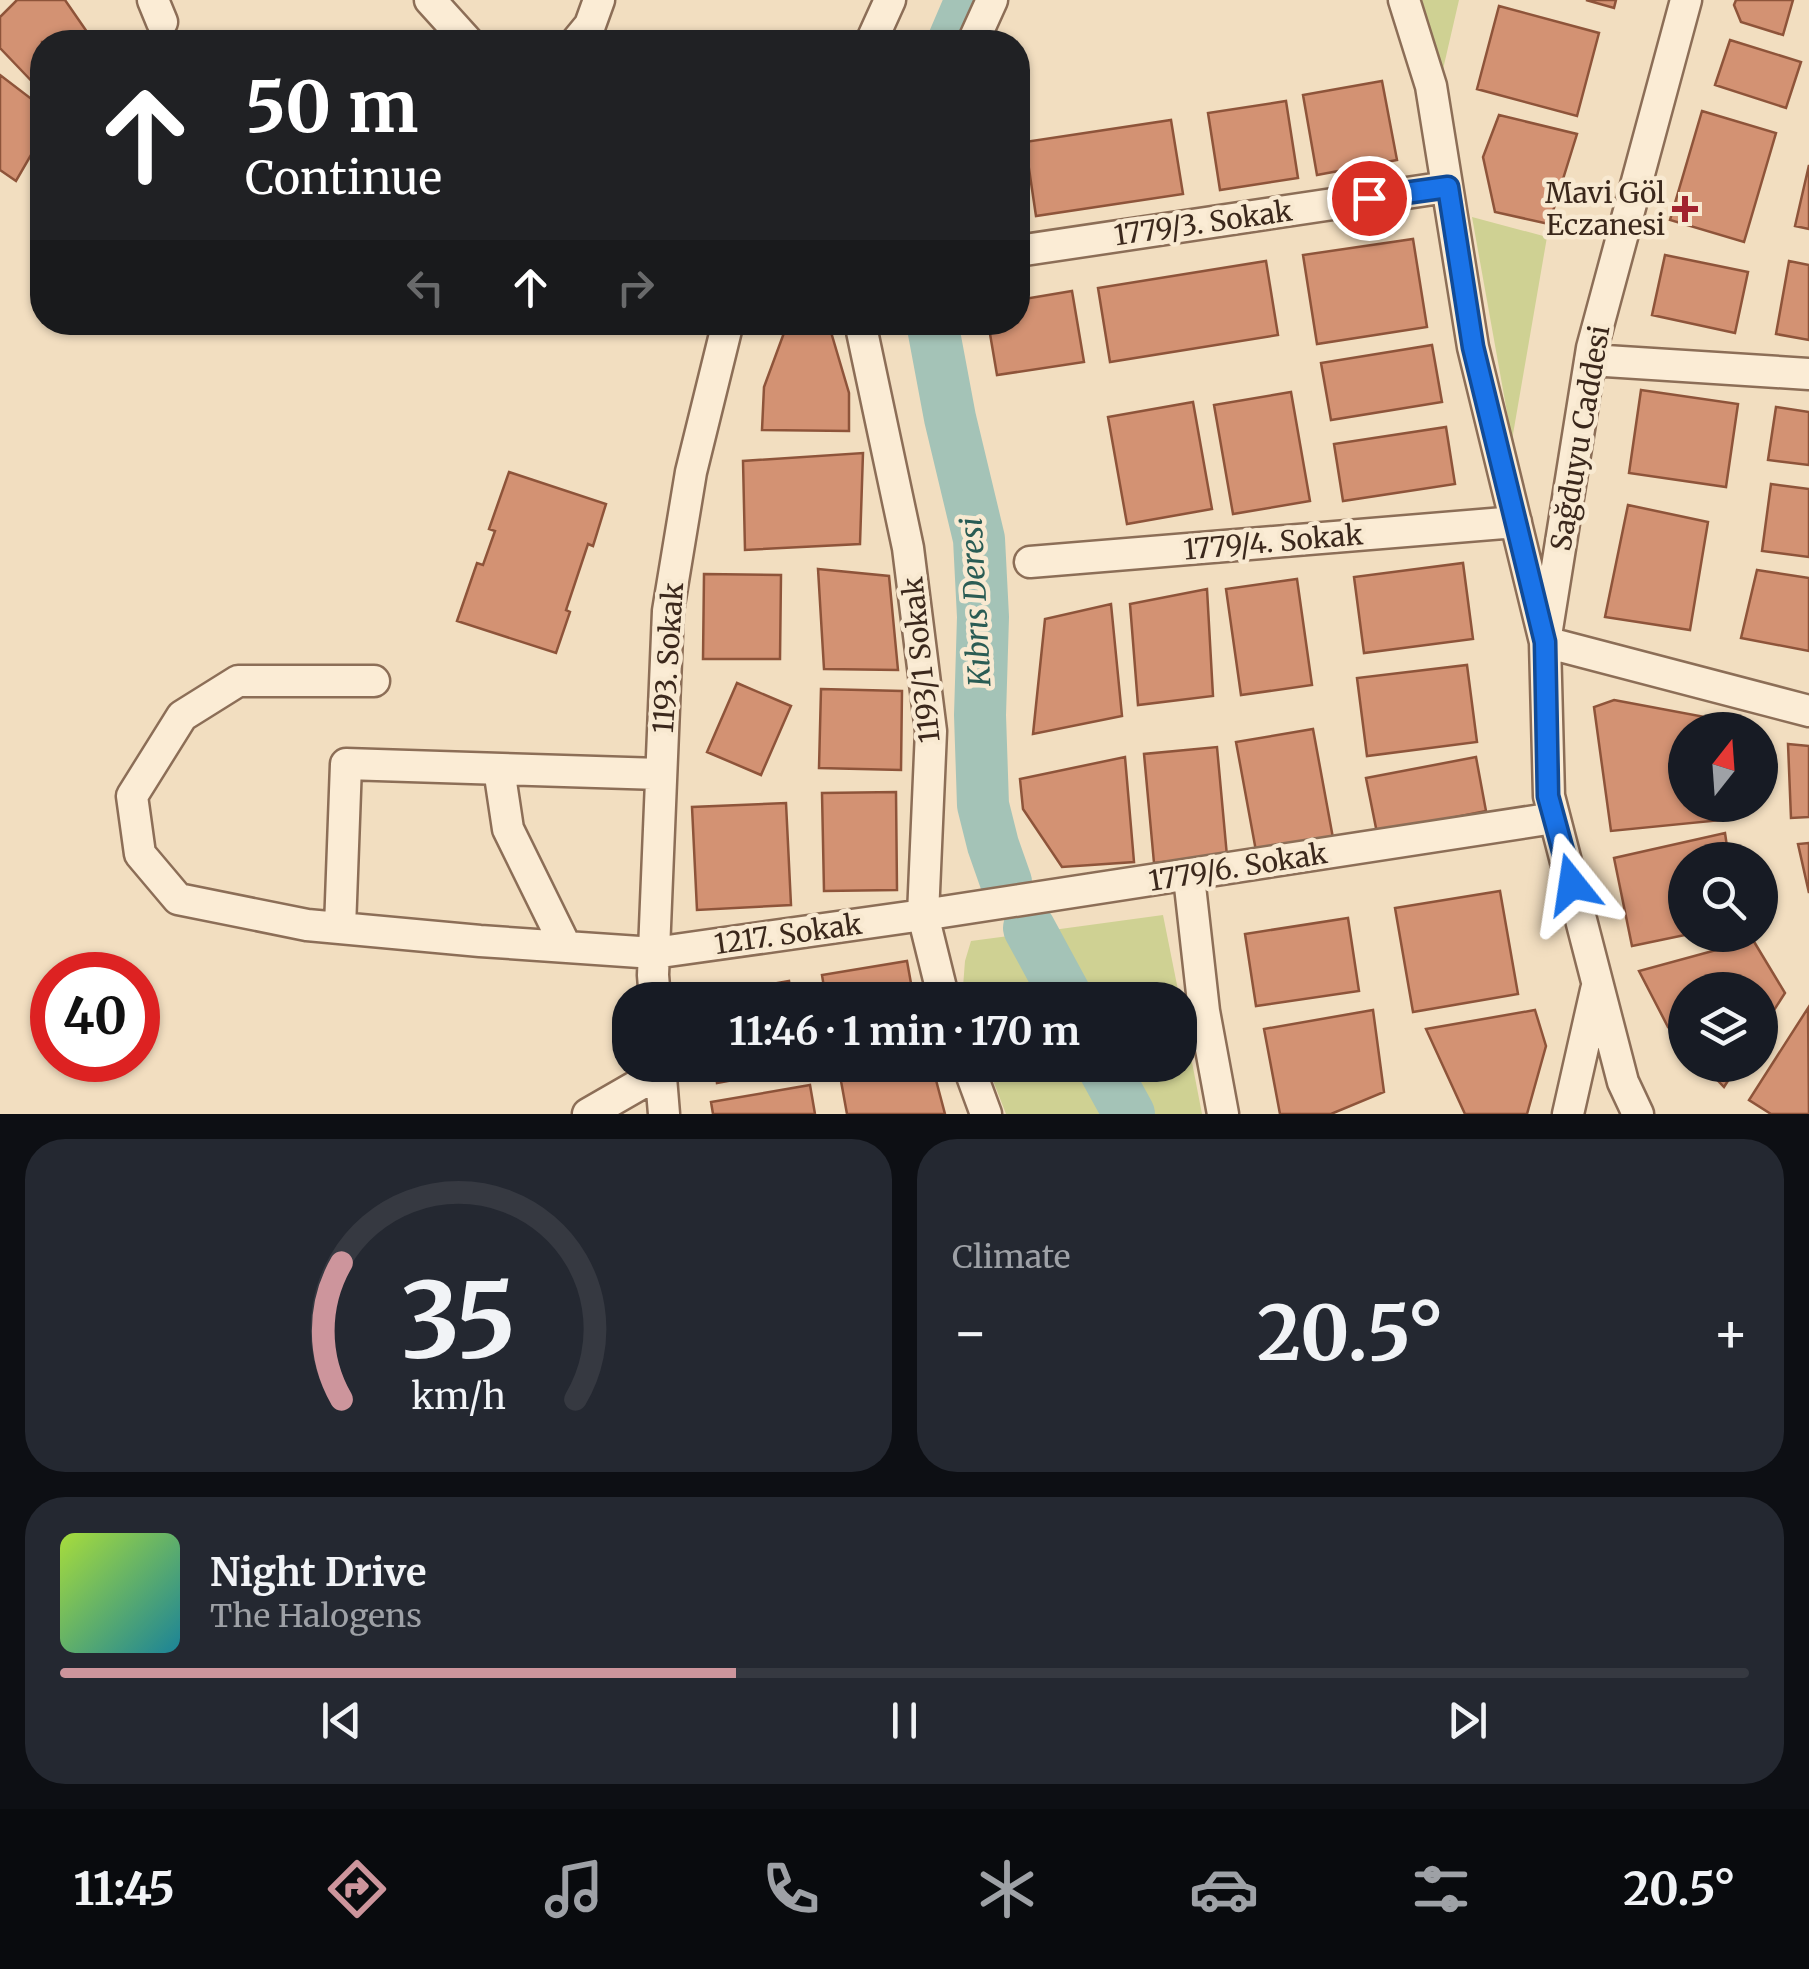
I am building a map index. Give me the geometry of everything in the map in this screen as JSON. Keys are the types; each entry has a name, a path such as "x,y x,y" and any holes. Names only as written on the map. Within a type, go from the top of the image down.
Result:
{"street":[{"path":"430,0 457,30"},
{"path":"585,30 599,0"},
{"path":"876,30 890,0"},
{"path":"979,30 992,0"},
{"path":"1404,0 1431,86 1473,347 1545,642 1809,712"},
{"name":"Sağduyu Caddesi","path":"1638,1114 1623,1082 1548,796 1545,642 1590,360 1686,0"},
{"name":"1779/3. Sokak","path":"1030,249 1448,187"},
{"name":"1193. Sokak","path":"655,982 668,611 691,472 725,335"},
{"name":"1193/1 Sokak","path":"863,335 908,548 932,731 923,915 940,982"},
{"path":"1590,360 1809,374"},
{"name":"1779/4. Sokak","path":"1030,562 1516,522"},
{"name":"1217. Sokak","path":"374,680 238,681 182,716 132,796 140,854 178,900 307,925 654,953 923,915"},
{"path":"340,928 346,764 660,774"},
{"path":"499,769 508,829 566,947"},
{"name":"1779/6. Sokak","path":"923,915 1554,818"},
{"path":"1190,886 1204,1010 1222,1114"},
{"path":"1568,1114 1598,983"},
{"path":"588,1114 639,1082"},
{"path":"662,1082 664,1114"},
{"path":"974,1082 986,1114"}],"green space":[{"path":"1422,0 1459,0 1441,78"},
{"path":"1472,217 1547,237 1512,440"},
{"path":"1163,915 1176,982 963,982 971,941"},
{"path":"994,1082 1196,1082 1202,1114 1006,1114"}],"building":[{"path":"17,0 65,0 86,30 30,30 30,79 0,48 0,17"},
{"path":"1586,0 1616,0 1614,8"},
{"path":"1736,0 1793,0 1783,35 1741,22 1734,5"},
{"path":"1499,6 1599,33 1577,116 1477,89"},
{"path":"1730,40 1801,62 1786,108 1715,85"},
{"path":"0,75 30,98 30,157 16,181 0,170"},
{"path":"1382,81 1397,160 1317,175 1303,95"},
{"path":"1286,101 1298,178 1220,190 1208,113"},
{"path":"1702,111 1776,133 1744,242 1670,220"},
{"path":"1499,115 1577,134 1549,224 1495,212 1483,157"},
{"path":"1171,120 1183,194 1036,216 1030,141"},
{"path":"1809,165 1809,229 1795,226"},
{"path":"1413,239 1427,327 1317,344 1303,255"},
{"path":"1665,255 1748,272 1735,333 1652,315"},
{"path":"1266,261 1278,335 1110,362 1098,288"},
{"path":"1789,261 1809,265 1809,340 1776,334"},
{"path":"1072,291 1084,362 997,375 990,335 1030,335 1030,298"},
{"path":"783,335 832,335 849,393 849,431 762,430 764,387"},
{"path":"1432,345 1442,402 1331,420 1321,363"},
{"path":"1641,390 1738,404 1726,487 1629,473"},
{"path":"1291,392 1310,501 1233,514 1214,405"},
{"path":"1193,402 1212,509 1127,524 1108,417"},
{"path":"1776,407 1809,412 1809,465 1768,460"},
{"path":"1446,427 1455,484 1343,501 1334,444"},
{"path":"863,453 860,544 745,550 743,461"},
{"path":"509,472 606,504 593,546 588,544 556,653 457,621 477,563 483,565 495,531 489,529"},
{"path":"1771,484 1809,489 1809,557 1762,551"},
{"path":"1628,505 1708,522 1690,630 1605,617"},
{"path":"1463,563 1473,639 1364,653 1354,577"},
{"path":"818,569 889,576 898,670 824,669"},
{"path":"1757,570 1809,578 1809,651 1741,638"},
{"path":"704,574 781,575 780,659 703,659"},
{"path":"1297,579 1312,685 1241,695 1226,589"},
{"path":"1207,589 1213,696 1138,705 1130,604"},
{"path":"1111,604 1122,716 1033,734 1045,619"},
{"path":"1467,665 1477,742 1367,756 1357,678"},
{"path":"737,683 791,706 761,775 707,752"},
{"path":"821,689 902,691 901,770 819,768"},
{"path":"1614,700 1678,712 1668,712 1668,822 1702,822 1611,831 1594,707"},
{"path":"1313,729 1333,838 1256,851 1236,742"},
{"path":"1788,744 1809,746 1809,817 1791,818"},
{"path":"1217,747 1227,856 1154,863 1144,754"},
{"path":"1125,757 1134,862 1062,867 1023,809 1020,779"},
{"path":"1476,757 1486,811 1377,833 1366,778"},
{"path":"896,792 897,890 824,891 822,793"},
{"path":"786,803 791,905 697,910 692,807"},
{"path":"1725,833 1726,842 1685,842"},
{"path":"1809,843 1809,893 1798,844"},
{"path":"1668,846 1668,939 1632,946 1614,858"},
{"path":"1500,891 1518,994 1413,1012 1395,908"},
{"path":"1348,918 1359,991 1256,1006 1245,934"},
{"path":"1709,952 1760,952 1772,972 1668,972 1668,1027 1639,971"},
{"path":"907,961 911,982 823,982 822,975"},
{"path":"1778,981 1785,993 1778,1004"},
{"path":"1808,1008 1809,1114 1771,1114 1749,1100 1761,1082 1778,1082 1778,1055"},
{"path":"1373,1010 1384,1092 1331,1114 1280,1114 1264,1029"},
{"path":"1535,1010 1546,1046 1527,1114 1465,1114 1426,1029"},
{"path":"841,1082 937,1082 945,1114 847,1114"},
{"path":"810,1085 815,1114 713,1114 711,1102"}],"waterway":[{"name":"Kıbrıs Deresi","path":"958,30 971,0"},
{"name":"Kıbrıs Deresi","path":"934,335 979,539 983,805 1006,882"},
{"name":"Kıbrıs Deresi","path":"1029,928 1058,982"},
{"name":"Kıbrıs Deresi","path":"1111,1082 1129,1114"}],"place":[{"name":"Mavi Göl Eczanesi","path":"1685,209"}],"route":[{"path":"1369,198 1448,187 1473,347 1545,642 1548,796 1572,884"}]}
